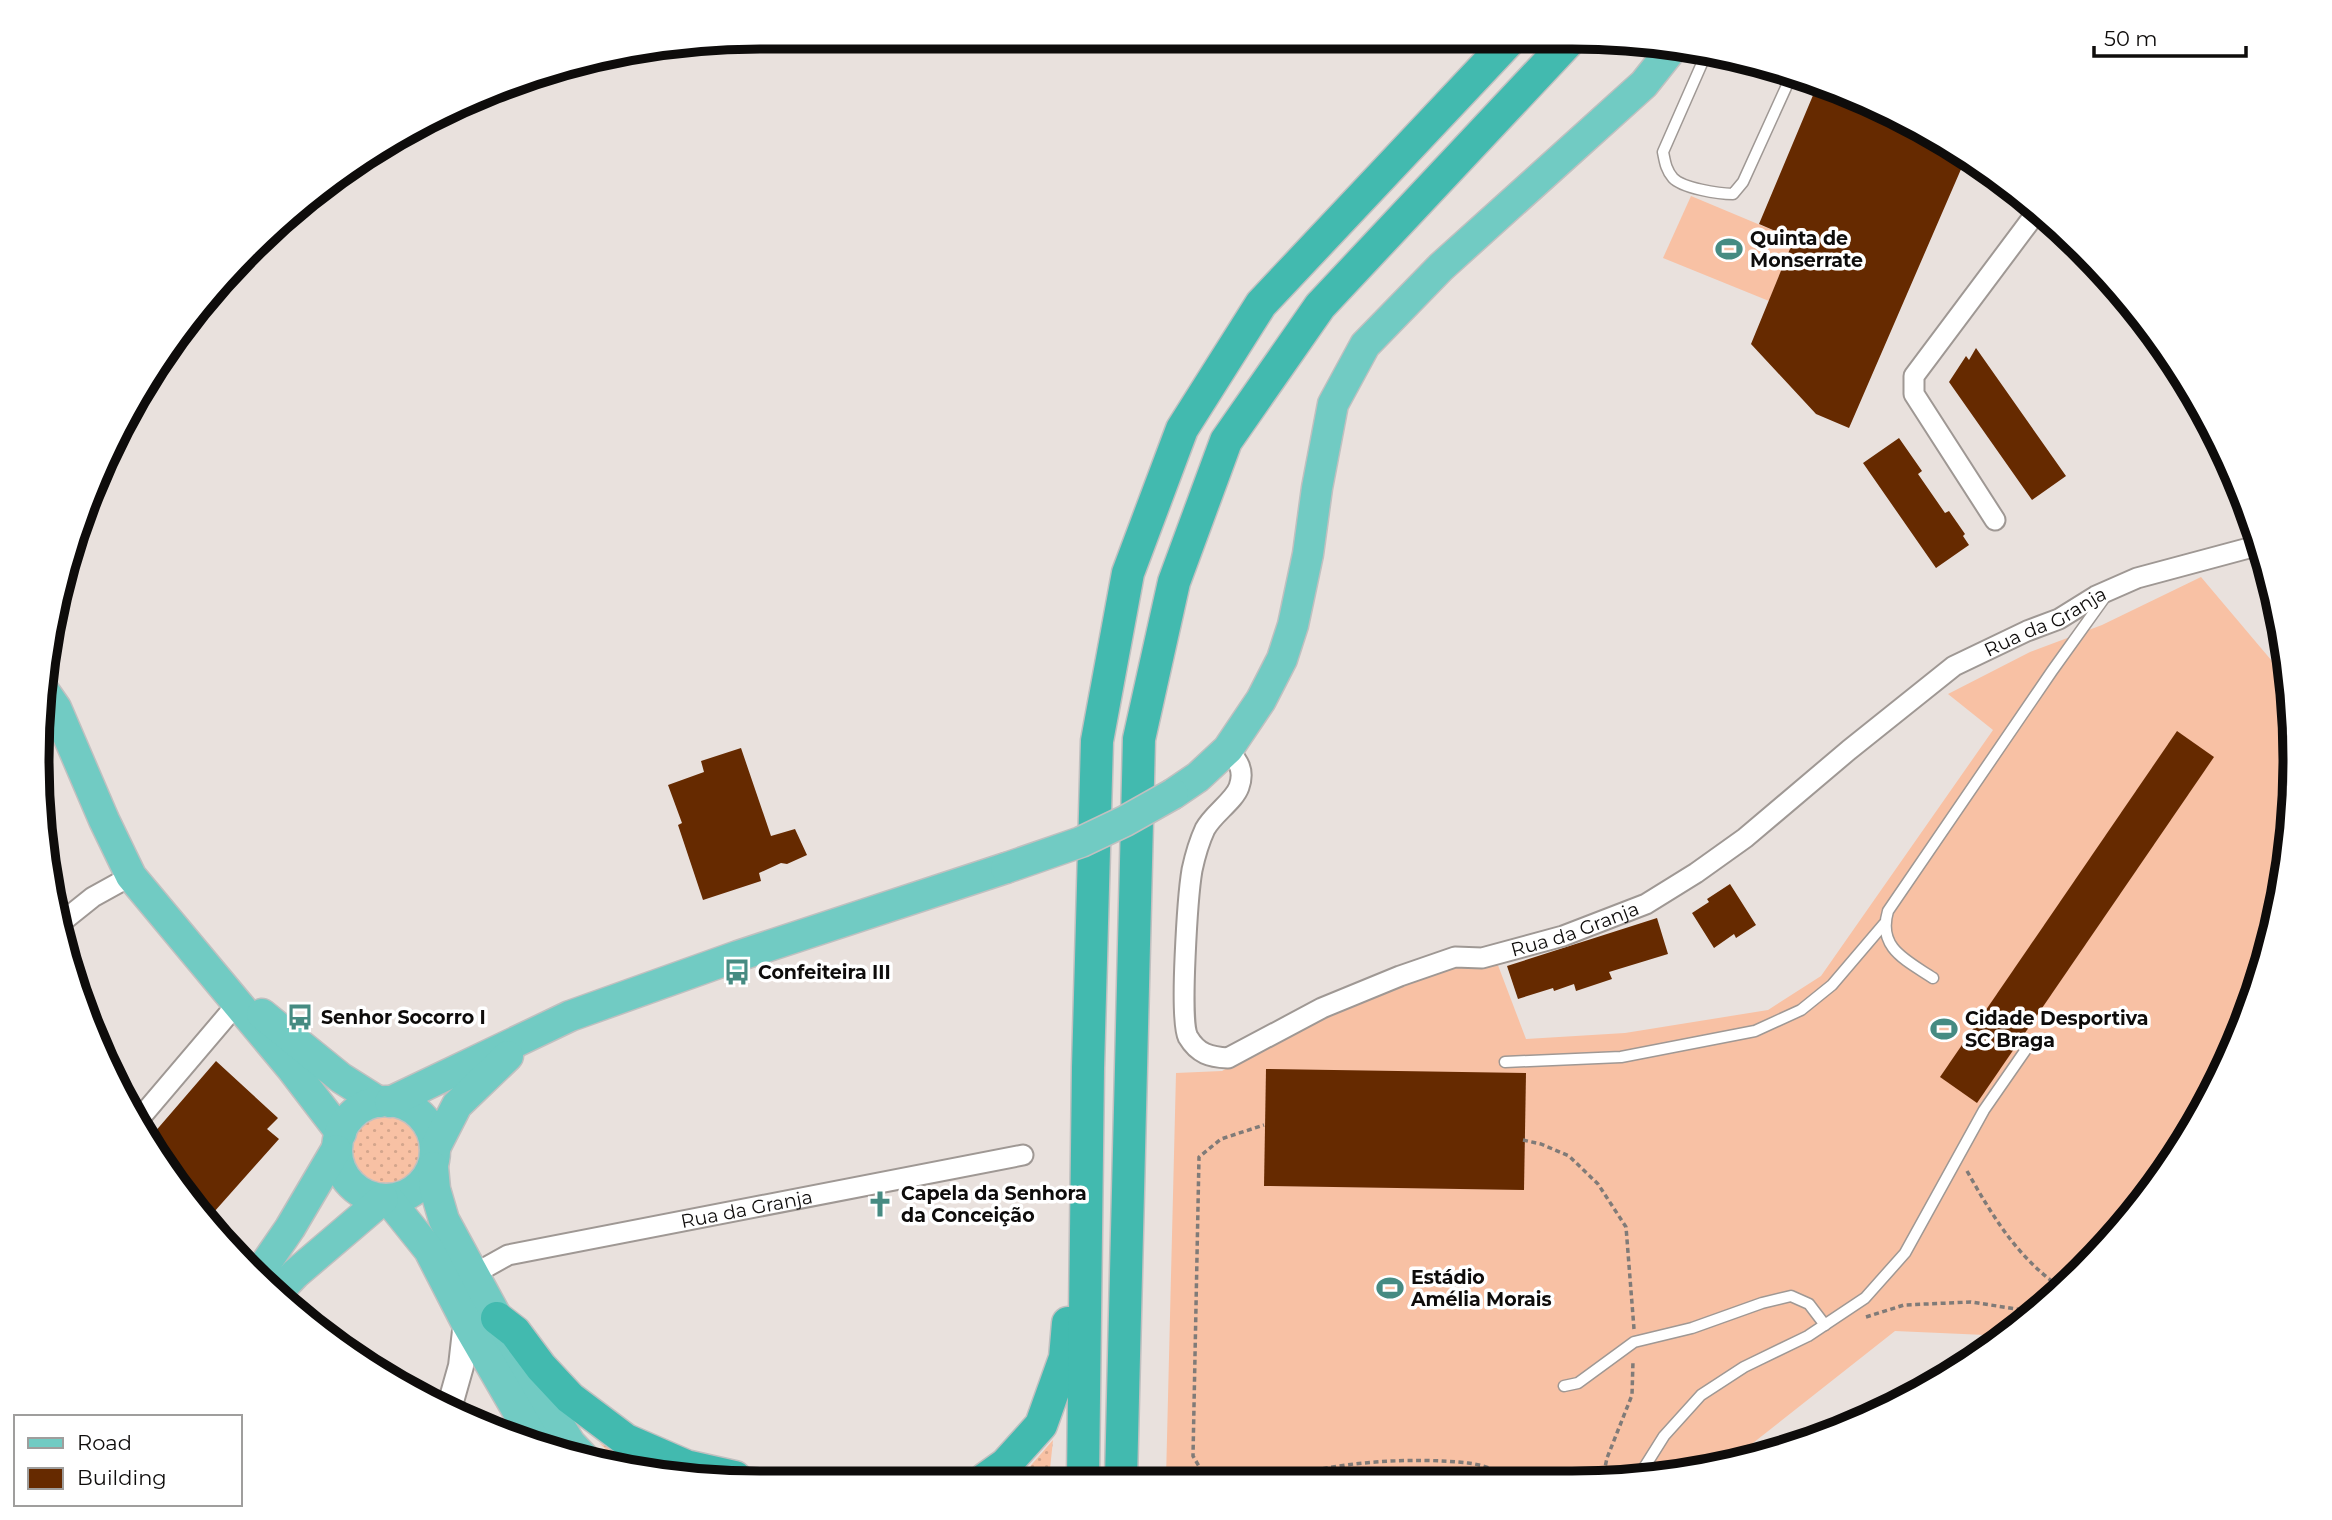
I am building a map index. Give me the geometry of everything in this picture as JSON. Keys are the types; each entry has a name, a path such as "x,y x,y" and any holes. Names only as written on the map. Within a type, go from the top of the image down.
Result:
{"highway":[{"path":"1083,1471 1088,1068 1097,741 1128,573 1182,429 1261,304 1501,49"},
{"path":"1121,1471 1139,738 1174,582 1226,442 1320,306 1561,49"},
{"path":"996,1471 1006,1464 1041,1425 1065,1357 1072,1272 1077,1104 1088,1068"},
{"path":"498,1318 515,1332 541,1367 570,1398 626,1440 691,1467"}],"main road":[{"path":"384,1102 570,1016 738,956 1081,842 1125,821 1198,777 1228,749 1261,700 1282,659 1293,625 1308,554 1332,404 1365,345 1441,267 1644,84 1667,55"},
{"path":"52,702 131,876 292,1069 338,1142 341,1169 348,1181 358,1190 370,1197 385,1199 399,1198 414,1192 425,1181 457,1105 494,1068 538,1032"},
{"path":"190,945 274,1024 341,1078 384,1102"},
{"path":"262,1268 290,1228 338,1142 344,1125 355,1113 368,1104 384,1102 400,1103 414,1110 426,1121 433,1135 435,1189 444,1220 573,1446"},
{"path":"283,1287 385,1199"},
{"path":"385,1199 429,1250 466,1322 530,1433"}],"street":[{"path":"1996,520 1914,394 1914,376 2032,218"},
{"name":"Rua da Granja","path":"1228,749 1239,761 1241,776 1238,790 1217,811 1206,827 1192,872 1184,1008 1187,1035 1199,1052 1228,1058 1322,1009 1400,976 1455,957 1482,958 1563,936 1646,904 1745,838 1954,666 2059,619 2137,578 2250,548"},
{"path":"67,918 93,897 131,876"},
{"path":"143,1114 237,1004"},
{"name":"Rua da Granja","path":"474,1274 508,1255 1023,1155"},
{"path":"451,1400 461,1366 466,1322"}],"lane":[{"path":"1703,62 1663,152 1666,167 1675,181 1718,194 1733,194 1743,182 1788,83"},
{"path":"1505,1062 1621,1057 1755,1031 1801,1010 1832,985 1884,924 1893,901 2110,590"},
{"path":"1884,924 1892,951 1933,978"},
{"path":"1645,1467 1664,1436 1701,1395 1744,1367 1808,1336 1865,1298 1905,1253 1984,1110 2027,1048"},
{"path":"1564,1385 1578,1383 1634,1342 1692,1328 1791,1296 1809,1304 1825,1325"}],"path":[{"path":"1202,1471 1194,1456 1199,1157 1221,1139 1264,1125"},
{"path":"1523,1140 1541,1144 1569,1156 1598,1184 1626,1227 1635,1316 1632,1395 1605,1470"},
{"path":"1959,1155 2005,1236 2054,1283"},
{"path":"1859,1319 1904,1305 1917,1304 1971,1303 2022,1310"},
{"path":"1305,1471 1398,1461 1471,1463 1495,1471"}],"shaded area":[{"name":"Quinta de Monserrate","path":"1691,196 1794,239 1769,301 1663,258"},
{"name":"Cidade Desportiva SC Braga","path":"2201,577 2277,667 2283,760 2277,853 2259,944 2245,989 2229,1032 2188,1116 2136,1193 2107,1229 2041,1295 1989,1335 1895,1331 1753,1443 1753,1448 1711,1457 1665,1465 1572,1471 1166,1471 1176,1073 1222,1071 1299,1026 1455,962 1496,960 1526,1039 1625,1033 1768,1010 1821,976 1993,730 1948,694 2030,652 2102,625"},
{"path":"389,1111 403,1114 415,1122 423,1134 426,1148 423,1162 415,1174 403,1182 389,1185 375,1182 363,1174 355,1162 352,1148 355,1134 363,1122 375,1114"},
{"path":"1053,1440 1050,1471 1026,1471"},
{"path":"599,1443 634,1459 621,1457 612,1455"}],"building":[{"path":"1814,92 1886,122 1962,166 1849,428 1816,414 1751,344 1794,239 1759,224"},
{"path":"1976,348 2066,476 2032,500 1949,382 1966,356 1969,360"},
{"path":"1899,438 1922,471 1918,474 1945,513 1949,511 1965,534 1963,536 1969,545 1936,568 1863,463"},
{"path":"2177,731 2214,757 1977,1103 1940,1077"},
{"path":"741,748 771,836 795,829 807,855 759,873 761,881 703,900 678,825 682,823 668,785 704,772 701,761"},
{"path":"1730,884 1756,925 1736,938 1734,934 1714,948 1692,913"},
{"path":"1657,918 1668,954 1609,972 1612,979 1576,991 1574,984 1518,999 1507,966"},
{"path":"216,1061 278,1118 267,1129 279,1139 213,1214 155,1132"},
{"path":"1266,1069 1526,1073 1524,1190 1264,1186"}],"place":[{"name":"Quinta de Monserrate","path":"1729,249"},
{"name":"Confeiteira III","path":"737,972"},
{"name":"Senhor Socorro I","path":"300,1017"},
{"name":"Cidade Desportiva SC Braga","path":"1944,1029"},
{"name":"Capela da Senhora da Conceição","path":"880,1204"},
{"name":"Estádio Amélia Morais","path":"1390,1288"}]}
